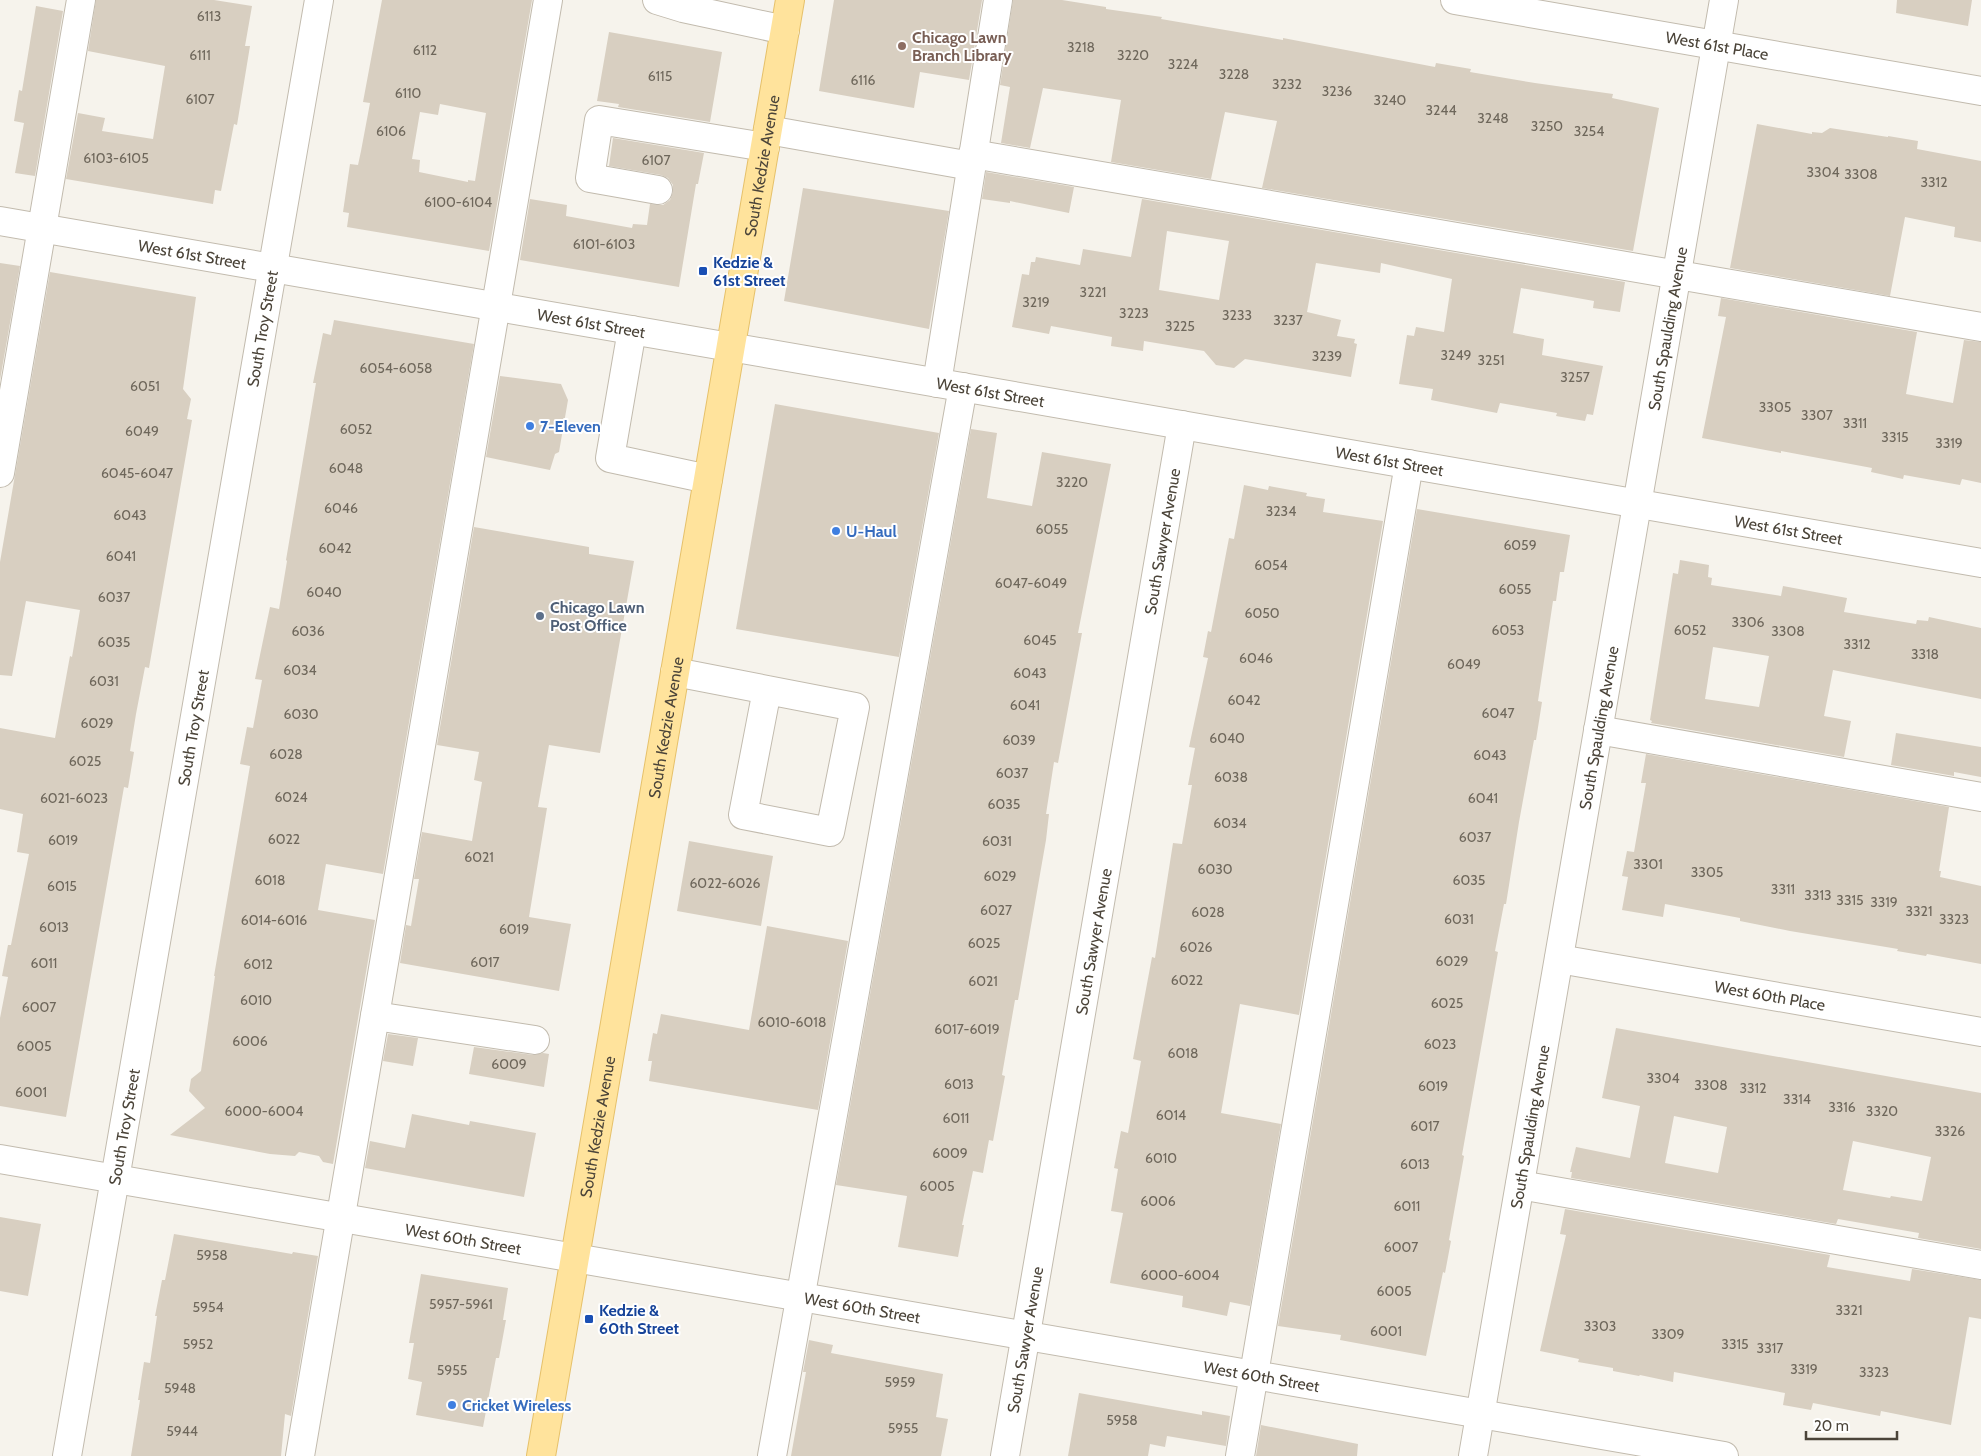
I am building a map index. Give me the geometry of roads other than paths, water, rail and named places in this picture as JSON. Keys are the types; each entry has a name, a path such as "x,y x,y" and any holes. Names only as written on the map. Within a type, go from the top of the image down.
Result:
{"main road":[{"name":"South Kedzie Avenue","path":"540,1456 790,0"}],"street":[{"path":"0,473 81,0"},
{"name":"South Troy Street","path":"67,1456 319,0"},
{"path":"300,1456 548,0"},
{"path":"657,0 683,8 785,30"},
{"path":"937,383 998,0"},
{"name":"West 61st Place","path":"1455,0 1981,91"},
{"name":"South Spaulding Avenue","path":"1473,1456 1724,0"},
{"path":"658,190 590,178 599,120 972,160 1677,275 1981,327"},
{"name":"West 61st Street","path":"0,221 1981,563"},
{"path":"632,330 610,458 708,480"},
{"path":"772,1456 963,387"},
{"name":"South Sawyer Avenue","path":"1005,1456 1182,425"},
{"path":"1240,1456 1408,464"},
{"path":"675,672 855,707 830,832 743,815 767,690"},
{"path":"1598,730 1981,797"},
{"name":"West 60th Place","path":"1558,959 1981,1032"},
{"path":"375,1016 534,1040"},
{"name":"West 60th Street","path":"0,1159 1724,1456"},
{"path":"1520,1185 1981,1265"}],"place":[{"name":"Chicago Lawn Branch Library","path":"902,46"},
{"name":"Kedzie & 61st Street","path":"703,271"},
{"name":"7-Eleven","path":"530,426"},
{"name":"U-Haul","path":"836,531"},
{"name":"Chicago Lawn Post Office","path":"540,616"},
{"name":"Kedzie & 60th Street","path":"589,1319"},
{"name":"Cricket Wireless","path":"452,1405"}]}
